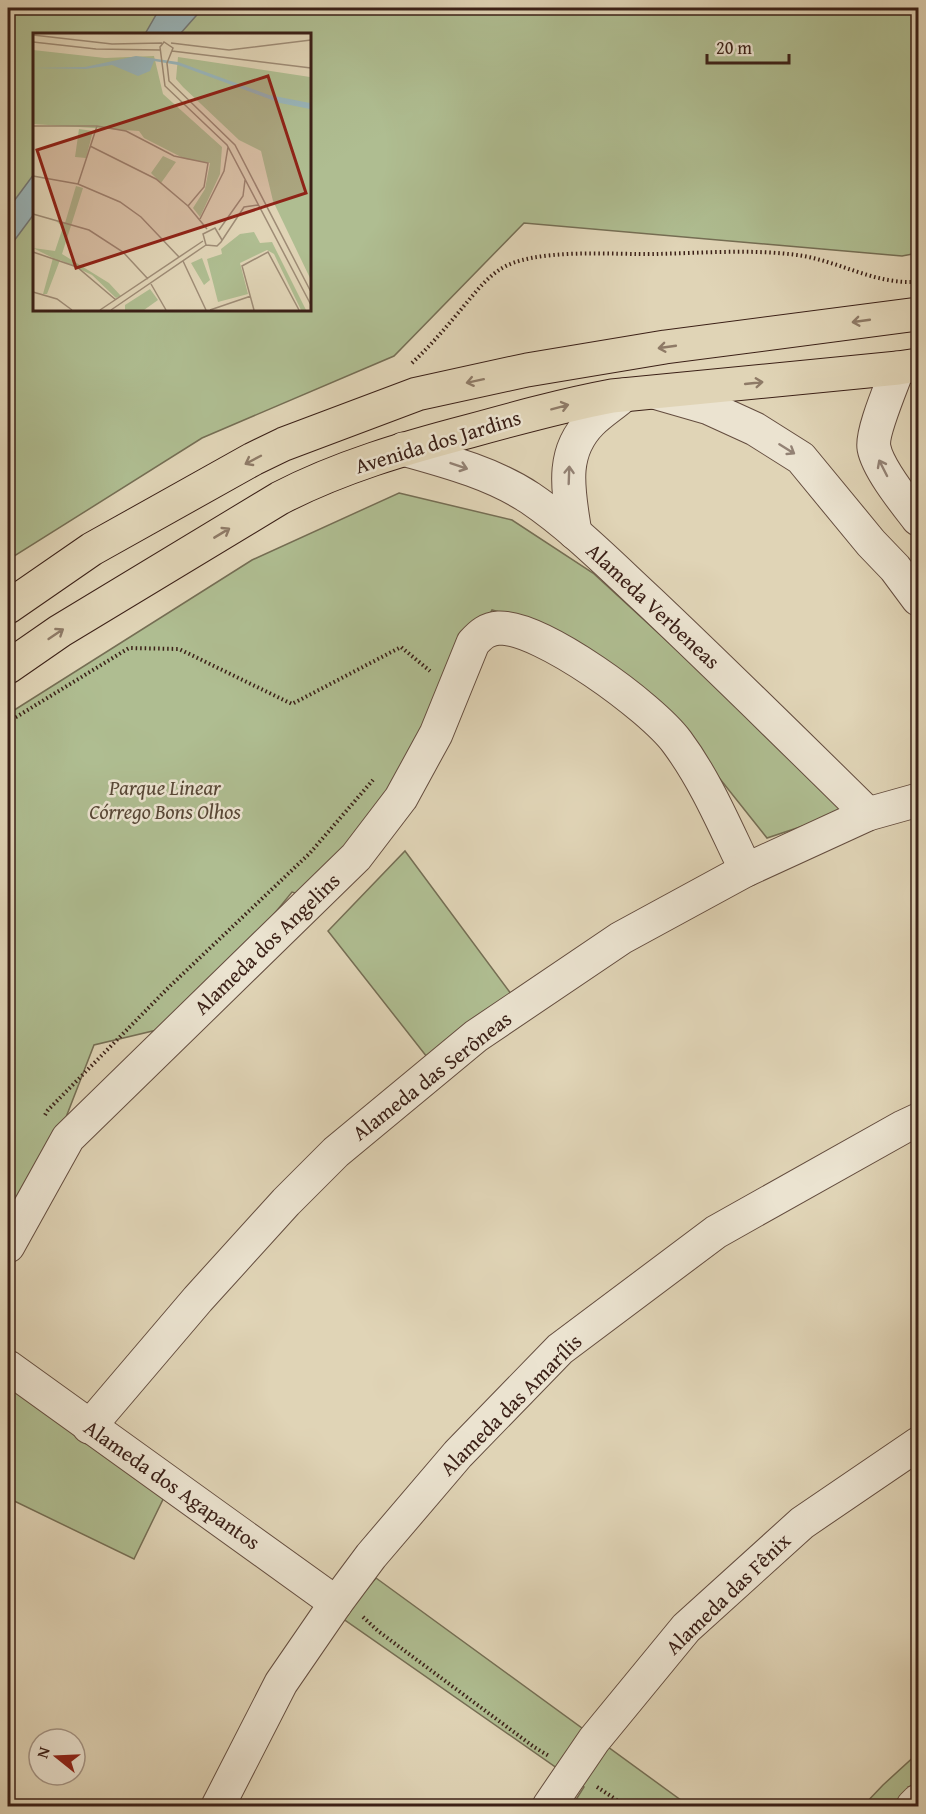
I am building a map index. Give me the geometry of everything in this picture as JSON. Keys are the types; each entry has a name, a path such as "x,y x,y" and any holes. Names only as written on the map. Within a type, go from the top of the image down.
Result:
{"main road":[{"path":"8,607 92,549 243,465 284,444 417,394 527,370 665,347 918,314"},
{"name":"Avenida dos Jardins","path":"8,667 60,631 280,498 306,484 403,449 570,404 624,395 908,366"},
{"path":"284,444 306,484"}],"street":[{"path":"871,543 917,517 884,471 874,447 878,422 908,366"},
{"path":"657,393 709,408 754,429 801,458 871,543 895,568 918,599"},
{"path":"575,533 568,490 569,460 580,436 591,422 624,395"},
{"name":"Alameda Verbeneas","path":"403,449 460,466 498,481 529,498 575,533 691,641 868,814"},
{"name":"Alameda dos Angelins","path":"8,1246 68,1138 356,857 401,798 431,743 473,643 484,631 499,628 516,630 540,640 615,685 646,708 676,740 700,776 746,870"},
{"name":"Alameda das Serôneas","path":"89,1427 198,1299 286,1202 336,1152 476,1036 621,939 746,870 868,814 918,800"},
{"name":"Alameda das Amarílis","path":"218,1806 281,1683 349,1607 371,1556 458,1454 560,1349 716,1232 892,1132 918,1120"},
{"name":"Alameda dos Agapantos","path":"8,1367 89,1427 349,1607"},
{"name":"Alameda das Fênix","path":"549,1806 594,1740 686,1628 802,1523 918,1444"},
{"path":"913,1806 918,1801"}],"path":[{"path":"8,722 129,648 179,649 292,704 401,648 438,677"},
{"path":"43,1120 48,1110 161,995 310,853 380,772"},
{"path":"349,1607 534,1747 551,1757"},
{"path":"597,1787 626,1806"}],"green space":[{"path":"8,8 918,8 918,253 902,256 524,223 394,356 202,438 8,560"},
{"name":"Parque Linear Córrego Bons Olhos","path":"399,493 512,520 593,573 851,810 767,838 666,711 521,618 492,610 401,785 302,895 292,892 251,942 161,1029 94,1045 8,1267 8,714 252,560"},
{"path":"405,851 520,1006 427,1057 328,931"},
{"path":"8,1384 170,1485 134,1559 8,1498"},
{"path":"376,1578 689,1806 572,1806 584,1787 342,1618"},
{"path":"918,1753 918,1796 907,1806 863,1806 883,1785"}],"water":[{"path":"160,8 203,8 181,33 146,33"},
{"path":"33,175 33,215 8,249 8,209"}]}
